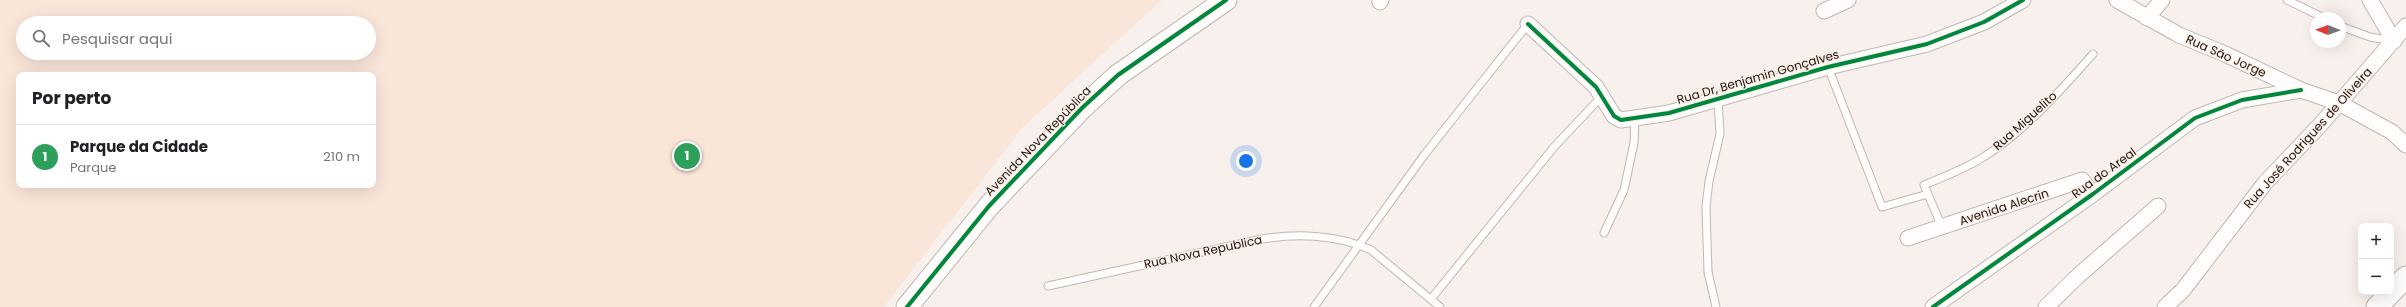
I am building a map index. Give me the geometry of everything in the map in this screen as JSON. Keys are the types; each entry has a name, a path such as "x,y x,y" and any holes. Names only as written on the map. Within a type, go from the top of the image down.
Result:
{"street":[{"name":"Avenida Nova República","path":"908,307 989,206 1082,108 1123,70 1226,0"},
{"path":"1824,11 1848,0"},
{"name":"Rua Dr, Benjamin Gonçalves","path":"1528,24 1603,96 1614,116 1622,120 1669,113 1828,67 1888,54 1952,36 1984,22 2023,0"},
{"name":"Rua São Jorge","path":"2117,0 2178,35 2225,54 2301,90 2339,103 2392,132 2406,145"},
{"path":"2146,18 2162,0"},
{"path":"2370,0 2394,41"},
{"name":"Rua José Rodrigues de Oliveira","path":"2165,307 2183,290 2265,183 2339,103 2406,26"},
{"name":"Rua do Areal","path":"1934,307 2093,194 2195,118 2242,100 2301,90"},
{"name":"Avenida Alecrin","path":"1908,238 2082,180 2093,194"},
{"path":"2046,307 2079,275 2158,206"},
{"path":"2377,307 2406,277"}],"lane":[{"path":"2287,0 2312,12"},
{"path":"1314,307 1425,154 1528,24"},
{"path":"2346,28 2370,37 2394,41"},
{"name":"Rua Miguelito","path":"1928,194 1924,185 1963,168 2000,146 2045,104 2093,54"},
{"path":"1828,67 1882,207 1928,194 1942,227"},
{"path":"1431,299 1554,147 1603,96"},
{"path":"1716,307 1708,272 1706,207 1709,181 1720,134 1718,99"},
{"path":"1604,233 1624,190 1634,143 1635,118"},
{"name":"Rua Nova Republica","path":"1048,286 1278,236 1319,237 1359,244 1379,255 1440,307"}],"shaded area":[{"path":"0,0 1162,0 1023,127 884,307 0,307"}],"cycle path":[{"path":"907,307 989,206 1082,108 1118,75 1226,0"},
{"path":"1528,24 1596,87 1614,116 1621,120 1669,113 1828,67 1927,44 1984,22 2023,0"},
{"path":"1933,307 2093,194 2195,118 2242,100 2301,90"}],"place":[{"name":"Parque da Cidade","path":"687,156"}]}
